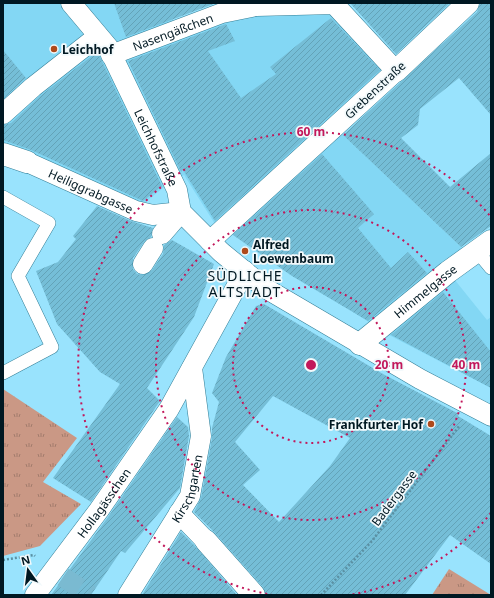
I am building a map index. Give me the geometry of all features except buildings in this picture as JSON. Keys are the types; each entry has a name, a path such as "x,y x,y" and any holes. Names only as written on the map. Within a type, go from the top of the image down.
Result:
{"street":[{"path":"3,114 33,87 105,46 70,3"},
{"name":"Grebenstraße","path":"210,241 468,3"},
{"name":"Nasengäßchen","path":"105,46 222,12 256,6 334,4 396,71"},
{"name":"Leichhofstraße","path":"105,46 177,190 181,212"},
{"name":"Heiliggrabgasse","path":"3,154 27,162 136,211 153,215 181,212"},
{"path":"153,249 181,212 210,241 266,288 420,379 483,411"},
{"name":"Himmelgasse","path":"360,344 448,272 484,246"},
{"path":"192,368 244,271"},
{"name":"Hollagässchen","path":"35,595 58,574 99,510 169,409 192,368"},
{"name":"Kirschgarten","path":"128,595 190,496 201,436 192,368"},
{"path":"179,513 254,595"}],"lane":[{"path":"3,197 49,223 18,276 52,346 3,373"},
{"path":"484,246 491,268"}],"path":[{"name":"Badergasse","path":"322,595 372,541 483,411"}],"shaded area":[{"path":"3,3 166,3 178,34 223,18 332,10 388,69 215,224 184,175 163,188 139,207 3,146"},
{"path":"341,133 463,249 375,326 230,233"},
{"path":"450,274 487,320 491,317 491,388 389,335 389,328"}],"green space":[{"path":"3,389 77,438 43,482 81,504 40,546 3,556"},
{"path":"449,569 491,595 432,595"}],"tunnel":[{"path":"63,577 90,595"}],"place":[{"name":"Leichhof","path":"54,49"},
{"name":"Alfred Loewenbaum","path":"245,251"},
{"name":"Frankfurter Hof","path":"431,424"}],"district":[{"name":"SÜDLICHE ALTSTADT","path":"245,284"}]}
